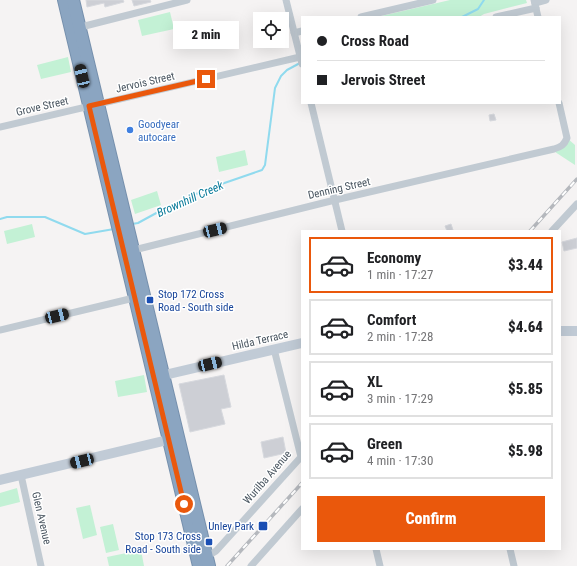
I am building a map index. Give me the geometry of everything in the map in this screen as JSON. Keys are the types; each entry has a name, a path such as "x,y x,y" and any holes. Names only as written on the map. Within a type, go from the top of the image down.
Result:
{"highway":[{"path":"64,0 75,28 94,105 173,439 199,566"},
{"path":"73,0 75,28"},
{"path":"173,439 207,561"}],"main road":[{"path":"561,331 577,331"},
{"name":"Hilda Terrace","path":"158,376 301,343"},
{"path":"0,480 173,439"}],"street":[{"path":"75,28 187,0"},
{"path":"286,0 301,61"},
{"path":"365,16 433,0"},
{"path":"499,16 546,0"},
{"path":"535,4 538,16"},
{"path":"294,33 301,31"},
{"name":"Jervois Street","path":"94,105 301,61"},
{"path":"311,104 342,230"},
{"name":"Denning Street","path":"128,251 335,200 554,150 561,147 567,138 559,104"},
{"name":"Grove Street","path":"0,127 94,105"},
{"path":"553,230 577,204"},
{"path":"0,330 139,296"},
{"name":"Wurilba Avenue","path":"207,561 211,554 216,551 301,457 274,350"},
{"name":"Glen Avenue","path":"21,475 41,566"},
{"path":"251,566 301,509"},
{"path":"376,550 380,566"},
{"path":"510,550 514,566"}],"green space":[{"path":"450,0 526,0 527,3 481,16 381,16"},
{"path":"170,12 174,29 142,36 138,20"},
{"path":"68,57 71,72 41,79 37,65"},
{"path":"567,138 575,145 575,165 552,150"},
{"path":"245,150 248,165 219,172 216,157"},
{"path":"157,191 161,205 135,214 131,200"},
{"path":"32,224 35,237 7,244 4,231"},
{"path":"144,375 147,392 118,397 115,381"},
{"path":"17,488 20,502 0,507 0,493"},
{"path":"90,505 97,535 83,539 76,508"},
{"path":"113,524 119,550 106,553 100,527"},
{"path":"141,550 144,566 109,566 107,557"}],"building":[{"path":"86,0 123,0 124,2 105,7 104,3 87,7"},
{"path":"132,0 150,0 151,2 134,6"},
{"path":"494,114 496,120 490,121 489,115"},
{"path":"451,224 453,230 447,230 445,226"},
{"path":"577,238 577,248 564,251 562,242"},
{"path":"224,375 231,407 221,409 225,424 190,432 179,384"},
{"path":"283,437 286,453 264,458 261,442"}],"waterway":[{"name":"Brownhill Creek","path":"464,16 478,9 484,0"},
{"name":"Brownhill Creek","path":"132,224 138,223 207,189 262,170 265,165 275,88 281,76 287,70 300,63"},
{"name":"Brownhill Creek","path":"0,219 7,217 45,217 85,234 114,229"}],"railway":[{"path":"531,230 577,179"},
{"path":"227,566 301,484"}],"place":[{"name":"Goodyear autocare","path":"130,130"},
{"name":"Stop 172 Cross Road - South side","path":"150,300"},
{"name":"Unley Park","path":"263,526"},
{"name":"Stop 173 Cross Road - South side","path":"209,542"}],"route":[{"path":"184,504 89,106 206,79"}]}
